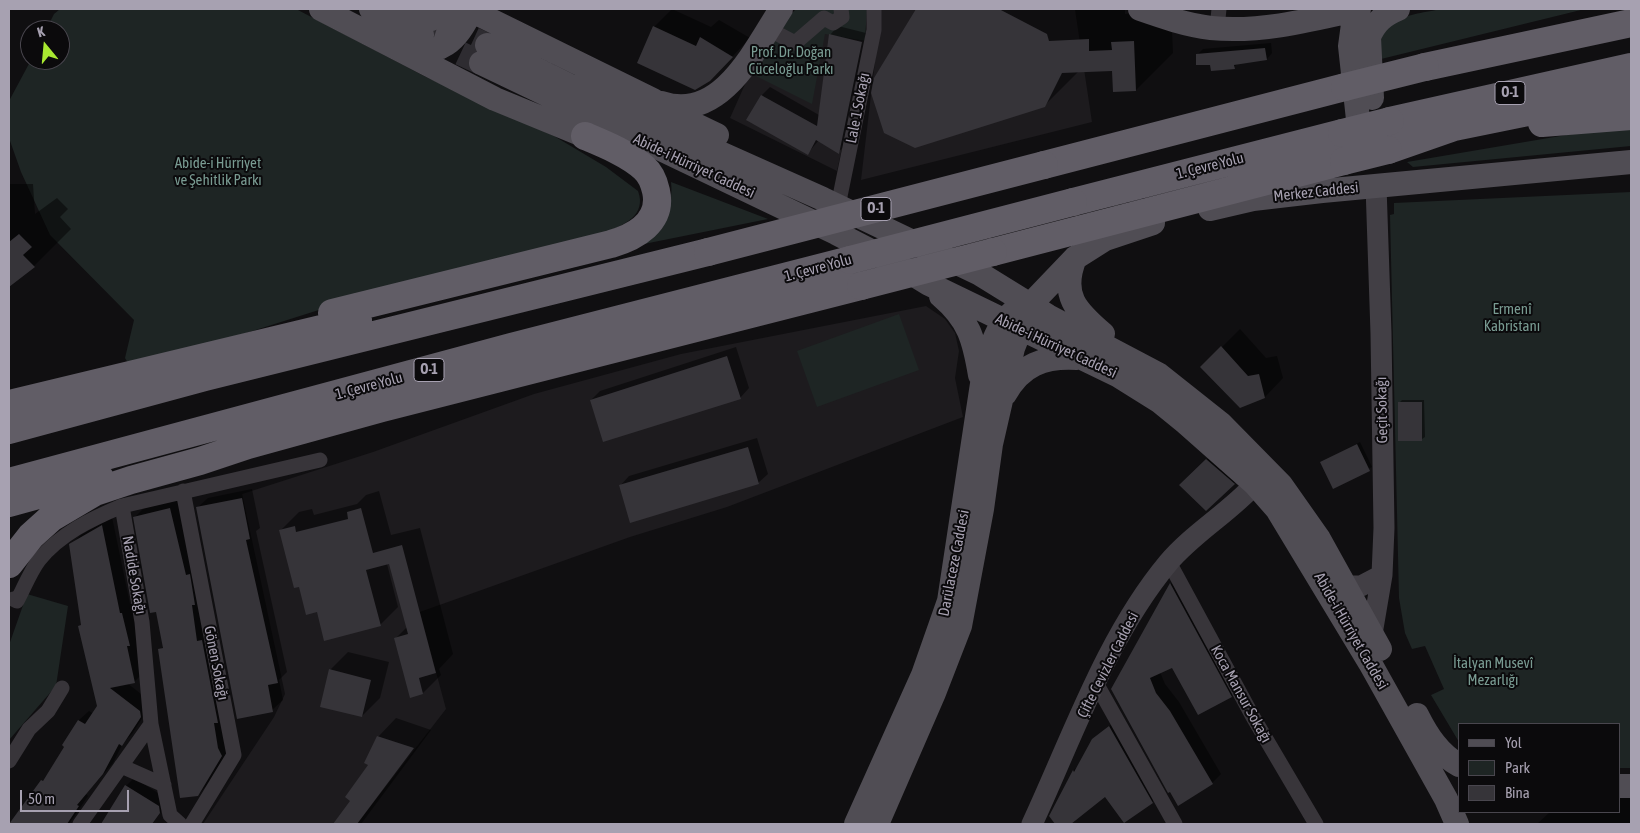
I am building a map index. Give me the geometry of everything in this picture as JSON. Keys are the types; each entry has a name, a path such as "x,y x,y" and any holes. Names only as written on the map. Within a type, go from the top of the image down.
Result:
{"highway":[{"path":"1426,67 1520,34 1618,9"},
{"name":"O-1","path":"9,430 205,377 708,252 1345,87 1426,67 1631,23"},
{"name":"1. Çevre Yolu","path":"9,482 520,345 1390,120 1631,67"},
{"path":"1388,150 1454,127 1631,91"},
{"path":"9,564 31,536 51,518 95,492 248,445 617,347 1388,150 1506,128 1631,116"},
{"path":"122,376 150,365 313,318 628,239 644,229 652,219 656,208 654,183 643,167 632,159 585,136"},
{"path":"9,404 566,273 648,258 708,252"},
{"path":"9,503 183,457 248,445"}],"main road":[{"path":"321,9 495,98 585,136 616,144 760,210 836,233"},
{"path":"371,9 427,18 450,27 444,44"},
{"path":"653,100 673,107 693,105 710,98 729,85 742,70 781,9"},
{"path":"1140,9 1183,22 1218,19 1259,28 1305,21 1358,9"},
{"path":"1322,191 1351,176 1360,162 1361,154 1350,46 1352,24 1358,9"},
{"path":"1376,186 1369,36 1381,18 1398,9"},
{"path":"403,51 423,52 457,37 469,10 653,100 672,112 782,169 804,182 831,202"},
{"path":"1305,21 1337,30 1344,36 1350,46"},
{"path":"495,98 474,74 470,62 470,50 478,35 487,30 498,27 512,30"},
{"name":"Abide-i Hürriyet Caddesi","path":"1457,824 1452,791 1370,662 1278,509 1262,477 1233,436 1186,395 1158,374 1131,358 1030,305 980,274 831,202 579,90 484,54 836,233 982,311 1119,376 1159,401 1262,477 1301,512 1346,586 1427,734 1440,750 1458,764"},
{"name":"Merkez Caddesi","path":"1030,305 1075,258 1105,239 1130,230 1253,199 1631,162"},
{"name":"Geçit Sokağı","path":"1372,634 1382,575 1381,333 1376,186"},
{"path":"1075,258 1069,276 1069,287 1077,310 1131,358"},
{"path":"929,284 953,306 966,322 973,339 981,380"},
{"path":"982,311 1030,305"},
{"path":"1013,325 1030,305"},
{"name":"Darülaceze Caddesi","path":"856,824 923,676 949,601 972,457 981,380 994,338 1013,325"},
{"name":"Darülaceze Caddesi","path":"877,824 934,694 960,626 982,509 991,444 1013,348 1013,325"},
{"path":"1003,397 1017,375 1034,364 1062,357 1083,359"},
{"name":"Çifte Cevizler Caddesi","path":"1036,821 1096,683 1128,620 1169,562 1262,477"},
{"path":"1346,586 1361,586 1382,575"},
{"path":"1370,662 1372,634"}],"street":[{"path":"776,33 795,44 824,13 834,23 839,21 842,17 841,9"},
{"name":"Lale 1 Sokağı","path":"831,202 874,30 874,9"},
{"path":"13,600 17,601 38,561 62,537 92,519 122,506 183,491 247,479 320,460"},
{"name":"Gönen Sokağı","path":"183,491 234,756 192,824"},
{"name":"Nadide Sokağı","path":"122,506 142,622 151,724"},
{"name":"Koca Mansur Sokağı","path":"1169,562 1253,717 1316,824"},
{"path":"1096,683 1175,824"},
{"path":"9,761 29,729 48,711 62,688"},
{"path":"80,824 151,724"},
{"path":"151,724 170,815 180,824"},
{"path":"121,766 164,786"}],"shaded area":[{"path":"878,9 1075,9 1092,122 861,180 879,27"},
{"path":"825,33 865,41 837,171 730,118 750,73"},
{"path":"926,306 945,319 955,333 959,351 955,378 963,417 727,507 630,537 420,612 446,709 357,824 203,824 274,717 285,694 242,494 373,452 534,394 681,354"}],"green space":[{"name":"Abide-i Hürriyet ve Şehitlik Parkı","path":"60,9 296,9 426,77 554,136 606,167 638,191 640,199 637,213 620,226 606,232 322,309 243,334 128,363 125,358 134,320 50,235 21,172 9,138 9,101 26,70 70,70 70,20 51,20"},
{"name":"Prof. Dr. Doğan Cüceloğlu Parkı","path":"796,9 867,9 865,41 825,34 812,104 750,73 781,24"},
{"path":"1442,9 1585,9 1377,60 1381,35 1388,27 1406,17"},
{"path":"1631,124 1631,146 1413,167 1407,162"},
{"path":"671,182 768,219 644,244 665,216 670,201"},
{"name":"Ermenî Kabristanı","path":"1631,192 1631,768 1620,768 1620,723 1458,723 1458,740 1431,695 1444,689 1425,646 1412,649 1405,633 1399,598 1390,215 1394,214 1394,203"},
{"path":"899,314 919,370 817,407 797,351"},
{"path":"27,594 68,606 56,686 9,740 9,645"}],"building":[{"path":"916,9 999,9 1047,34 1049,41 1089,39 1089,51 1112,50 1111,42 1134,41 1136,91 1113,92 1112,71 1062,73 1045,107 915,148 884,133 871,93 874,78"},
{"path":"653,26 696,46 700,37 733,57 710,81 695,90 637,63"},
{"path":"829,34 862,42 839,154 816,140 808,155 746,120 761,95 817,126"},
{"path":"1265,48 1267,60 1234,65 1235,69 1211,71 1210,65 1196,65 1196,54"},
{"path":"19,234 32,247 23,255 35,267 9,287 9,242"},
{"path":"1221,346 1248,376 1259,374 1265,398 1240,408 1200,367"},
{"path":"727,356 741,399 603,442 590,400"},
{"path":"1398,402 1422,402 1422,441 1398,441"},
{"path":"1357,444 1370,471 1333,489 1320,462"},
{"path":"748,447 759,484 630,523 619,485"},
{"path":"1206,459 1235,484 1206,511 1179,485"},
{"path":"242,498 250,539 246,540 278,683 268,685 273,712 237,719 196,507"},
{"path":"170,508 186,575 190,574 195,605 192,605 197,641 202,640 218,723 214,723 218,748 222,756 198,796 180,798 158,649 163,648 156,612 150,613 133,517"},
{"path":"361,508 373,553 402,545 436,673 419,678 423,694 410,698 394,638 408,634 389,564 366,570 381,626 324,641 317,612 306,615 299,587 294,588 279,530 295,526 296,532 348,519 347,512"},
{"path":"102,525 120,613 122,613 130,646 127,646 135,683 110,688 140,711 141,717 122,746 119,744 103,774 77,805 79,806 67,824 9,824 41,780 43,781 78,720 85,724 97,706 78,626 81,625 69,544"},
{"path":"1170,583 1232,697 1198,715 1172,668 1150,678 1156,693 1170,711 1213,784 1178,806 1170,792 1168,793 1111,689"},
{"path":"329,669 371,680 362,717 320,707"},
{"path":"1109,726 1153,803 1124,823 1105,797 1071,824 1055,824 1049,816 1073,770 1074,772 1092,739"},
{"path":"377,736 414,748 357,824 333,824 350,801 345,797 368,765 364,763"},
{"path":"125,785 159,806 160,813 152,824 101,824"}],"tunnel":[{"path":"441,24 487,45"},
{"path":"428,38 481,63"}],"park label":[{"name":"İtalyan Musevî Mezarlığı","path":"1493,672"}]}
